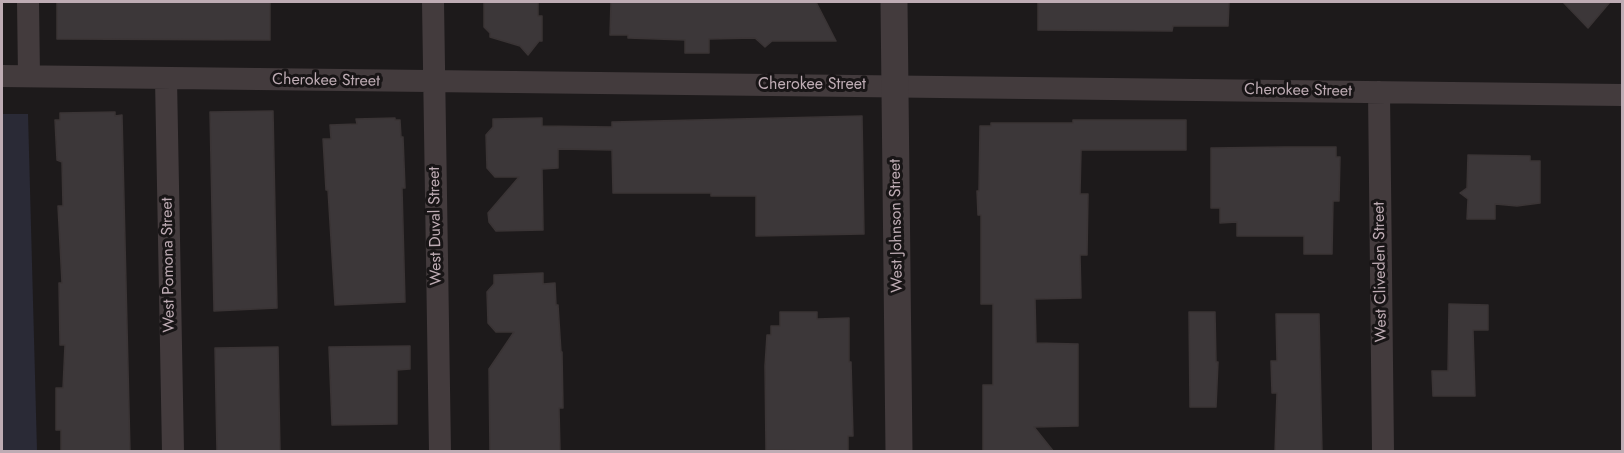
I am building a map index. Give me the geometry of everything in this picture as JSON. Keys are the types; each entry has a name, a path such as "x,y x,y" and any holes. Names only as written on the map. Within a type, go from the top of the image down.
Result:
{"street":[{"path":"28,2 29,76"},
{"name":"West Duval Street","path":"433,2 440,452"},
{"name":"West Johnson Street","path":"894,2 899,452"},
{"name":"Cherokee Street","path":"2,76 1623,95"},
{"name":"West Pomona Street","path":"166,79 173,452"},
{"name":"West Cliveden Street","path":"1379,92 1383,452"}],"shaded area":[{"path":"2,114 28,114 37,451 2,451"}],"building":[{"path":"57,2 270,2 270,40 57,39"},
{"path":"484,2 538,2 538,16 542,16 542,41 539,41 528,55 520,46 490,37 490,33 484,27"},
{"path":"611,2 816,2 836,41 772,41 765,47 755,38 709,39 709,53 685,53 685,40 610,35"},
{"path":"1038,2 1229,2 1228,26 1173,26 1172,31 1038,30"},
{"path":"1563,2 1610,2 1588,28"},
{"path":"273,111 277,308 214,311 210,112"},
{"path":"115,112 115,116 122,115 130,452 61,452 61,430 56,430 56,388 63,388 65,345 60,345 59,283 62,283 58,206 63,206 62,162 57,160 55,120 60,120 60,113"},
{"path":"862,116 864,234 756,236 756,196 711,196 711,193 613,193 612,150 558,149 558,168 542,169 543,230 496,231 489,222 488,213 519,177 495,177 487,168 486,135 493,127 493,119 542,118 542,126 612,127 612,122"},
{"path":"395,118 395,120 400,120 401,137 403,137 405,302 335,305 323,139 331,139 330,125 357,124 356,119"},
{"path":"1073,120 1186,120 1186,150 1081,150 1080,194 1088,194 1087,255 1080,255 1081,298 1035,299 1036,343 1078,344 1078,426 1034,427 1054,452 983,452 983,385 993,385 993,304 981,304 981,215 978,215 977,191 979,191 980,126 991,126 991,123 1073,123"},
{"path":"1336,147 1336,157 1340,157 1339,201 1333,201 1332,254 1304,254 1304,236 1237,236 1237,222 1220,223 1220,208 1211,208 1211,148"},
{"path":"1468,155 1530,156 1530,161 1540,161 1540,203 1517,206 1495,204 1495,219 1467,219 1468,199 1460,193 1467,188"},
{"path":"543,273 543,284 555,283 556,305 558,305 563,408 559,408 560,452 490,452 489,369 514,332 496,332 488,323 487,292 494,284 494,275"},
{"path":"1449,304 1488,305 1488,330 1473,330 1475,396 1433,396 1432,371 1448,371"},
{"path":"780,312 817,312 817,319 849,318 853,436 848,436 848,452 766,450 767,335 771,335 771,326 780,326"},
{"path":"1189,312 1215,312 1216,362 1218,362 1216,407 1190,407"},
{"path":"1276,314 1319,314 1322,452 1275,452 1277,393 1272,393 1271,361 1277,361"},
{"path":"410,346 410,369 397,370 397,424 332,425 329,347"},
{"path":"278,347 280,452 217,452 215,348"}]}
